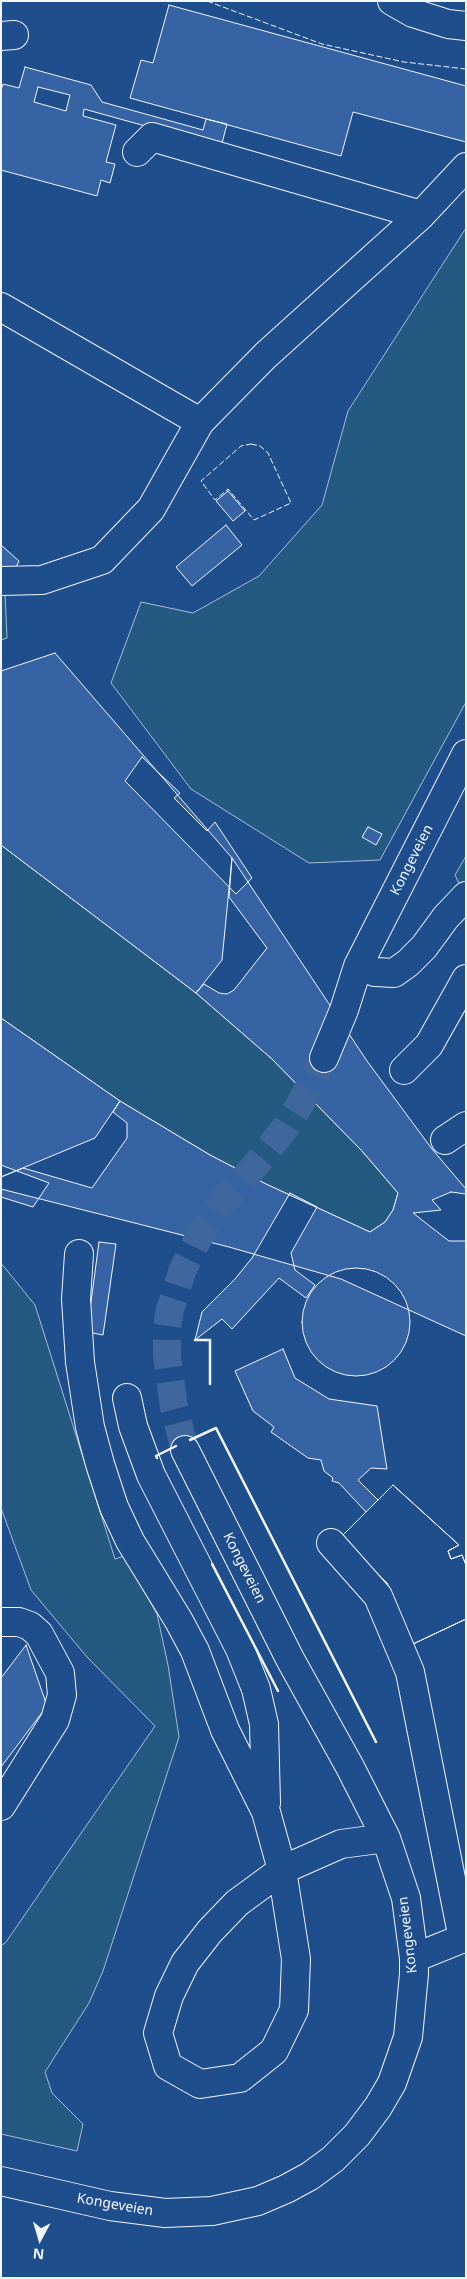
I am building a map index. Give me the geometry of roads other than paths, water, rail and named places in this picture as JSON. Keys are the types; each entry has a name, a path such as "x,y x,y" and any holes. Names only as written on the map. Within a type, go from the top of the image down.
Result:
{"street":[{"path":"392,1 413,12 448,24 466,26"},
{"path":"137,152 152,137 421,215"},
{"path":"1,581 42,580 102,560 151,509 200,422 266,355 421,215 466,167"},
{"path":"1,307 200,422"},
{"name":"Kongeveien","path":"324,1058 344,1010 358,966 466,754"},
{"path":"358,966 375,972 394,973 424,947 446,916 466,896"},
{"path":"404,1070 430,1045 466,979"},
{"path":"79,1254 76,1299 80,1362 90,1427 114,1507 130,1541 195,1651 225,1730 266,1812 282,1870 296,1959 294,2010 274,2051 240,2078 200,2084 168,2066 158,2033 169,1996 185,1963 210,1931 237,1903 282,1870 341,1844 386,1838"},
{"path":"127,1398 133,1426 151,1475 240,1649 256,1689 264,1724 266,1812"},
{"name":"Kongeveien","path":"1,2181 139,2211 189,2214 237,2207 286,2189 334,2160 378,2108 392,2083 408,2038 414,1958 406,1898 386,1838 350,1767 290,1659 186,1450"},
{"path":"331,1544 378,1596 410,1672 464,1938 414,1958"},
{"path":"1,1622 19,1622 30,1626 39,1634 60,1673 62,1695 55,1720 1,1806"}],"tunnel":[{"path":"185,1450 174,1407 167,1356 167,1328 170,1309 183,1269 202,1231 222,1203 285,1128 324,1058"}]}
